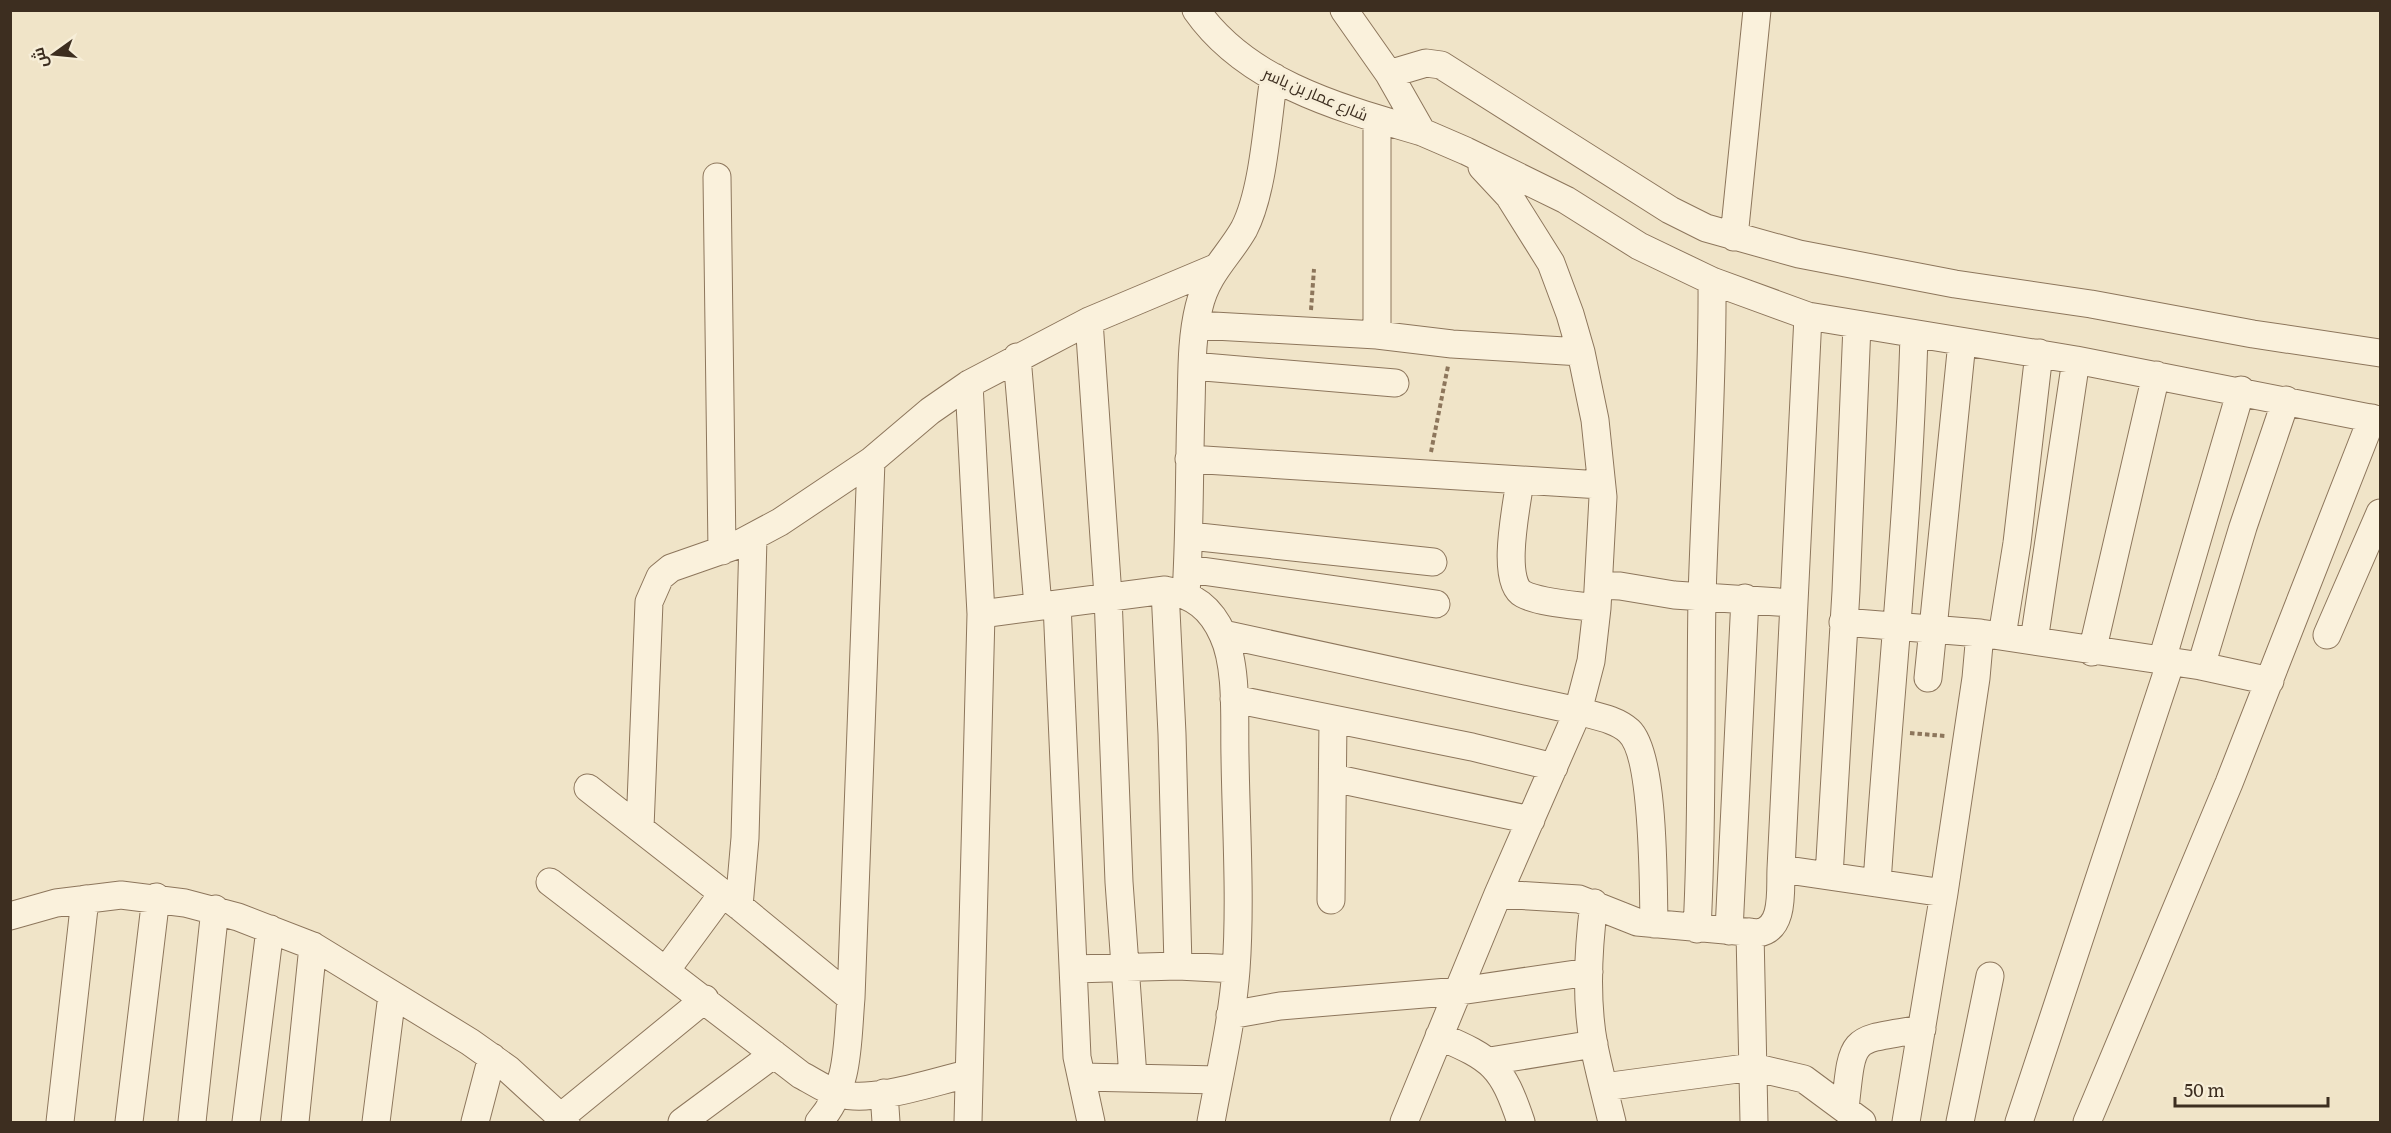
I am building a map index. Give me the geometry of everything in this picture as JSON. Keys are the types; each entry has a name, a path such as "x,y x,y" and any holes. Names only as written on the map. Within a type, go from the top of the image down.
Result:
{"street":[{"name":"شارع عمار بن ياسر","path":"1197,10 1214,35 1245,61 1274,77 1332,103 1422,132 1467,151 1566,200 1639,246 1712,281 1808,316 2039,353 2241,390 2376,419"},
{"path":"1344,10 1389,74 1422,132"},
{"path":"1734,237 1757,10"},
{"path":"1389,74 1426,63 1448,68 1670,210 1706,228 1734,237 1799,254 1955,284 2091,304 2253,334 2380,353"},
{"path":"1178,966 1172,734 1180,584 1190,536 1189,459 1192,366 1196,325 1203,290 1215,268 1244,228 1251,210 1257,188 1274,77"},
{"path":"1377,119 1377,334"},
{"path":"1404,1122 1460,991 1498,894 1578,711 1591,661 1598,597 1601,485 1595,420 1581,352 1570,314 1551,263 1509,196 1467,151"},
{"path":"717,177 722,551"},
{"path":"640,828 649,602 660,578 671,568 753,538 871,461 930,411 969,384 1017,357 1089,321 1215,268"},
{"path":"1697,929 1702,821 1702,597 1712,382 1712,281"},
{"path":"1498,894 1579,899 1594,903 1637,922 1697,929 1766,932 1774,925 1779,908 1808,316"},
{"path":"1089,321 1108,596 1124,966 1133,1077"},
{"path":"1196,325 1309,333 1377,334 1452,344 1581,352"},
{"path":"1829,876 1857,325"},
{"path":"1877,883 1895,624 1909,475 1914,334"},
{"path":"1928,678 1962,342"},
{"path":"1906,1122 1944,893 1976,678 2017,543 2039,353"},
{"path":"1017,357 1047,605 1074,969 1077,1057 1091,1122"},
{"path":"2034,642 2076,360"},
{"path":"1192,366 1395,383"},
{"path":"2092,651 2156,375"},
{"path":"968,1122 981,614 969,384"},
{"path":"2019,1122 2166,660 2241,390"},
{"path":"2201,666 2243,527 2286,400"},
{"path":"2087,1122 2154,968 2376,419"},
{"path":"1189,459 1427,476 1601,485"},
{"path":"819,1122 839,1094 846,1058 851,998 871,461"},
{"path":"1520,481 1511,562 1515,587 1522,594 1534,597 1746,598 1793,603"},
{"path":"2327,635 2380,513"},
{"path":"1190,536 1433,561"},
{"path":"667,969 731,899 745,838 753,538"},
{"path":"1180,584 1203,606 1223,634 1228,647 1234,699 1236,969 1211,1122"},
{"path":"981,614 1180,584 1436,604"},
{"path":"1746,598 1739,932 1753,1067 1754,1122"},
{"path":"1843,622 1895,624 1991,634 2092,651 2166,660 2270,681"},
{"path":"1223,634 1578,711 1617,723 1633,736 1642,753 1650,837 1654,924"},
{"path":"1234,699 1554,766"},
{"path":"1331,900 1333,721"},
{"path":"1333,778 1531,820"},
{"path":"588,788 731,899 851,998"},
{"path":"1781,869 1944,893"},
{"path":"550,882 667,969 801,1075 839,1094 884,1093 968,1074"},
{"path":"10,916 85,898 122,895 156,897 215,909 270,929 313,946 492,1057 564,1119 705,999"},
{"path":"129,1122 156,897"},
{"path":"60,1122 85,898"},
{"path":"1594,903 1588,949 1594,1044 1612,1122"},
{"path":"192,1122 215,909"},
{"path":"246,1122 270,929"},
{"path":"295,1122 313,946"},
{"path":"1074,969 1124,966 1236,969"},
{"path":"1230,1015 1280,1006 1460,991 1589,972"},
{"path":"1960,1122 1990,976"},
{"path":"376,1122 392,995"},
{"path":"1854,1116 1850,1060 1854,1049 1862,1042 1874,1037 1922,1029"},
{"path":"1439,1036 1490,1061 1500,1072 1509,1088 1521,1122"},
{"path":"1490,1061 1594,1044"},
{"path":"682,1122 774,1054"},
{"path":"475,1122 492,1057"},
{"path":"1604,1087 1753,1067 1804,1079 1854,1116"},
{"path":"1082,1077 1218,1080"},
{"path":"884,1093 886,1122"}],"path":[{"path":"1309,333 1314,269"},
{"path":"1427,476 1442,392"}]}
